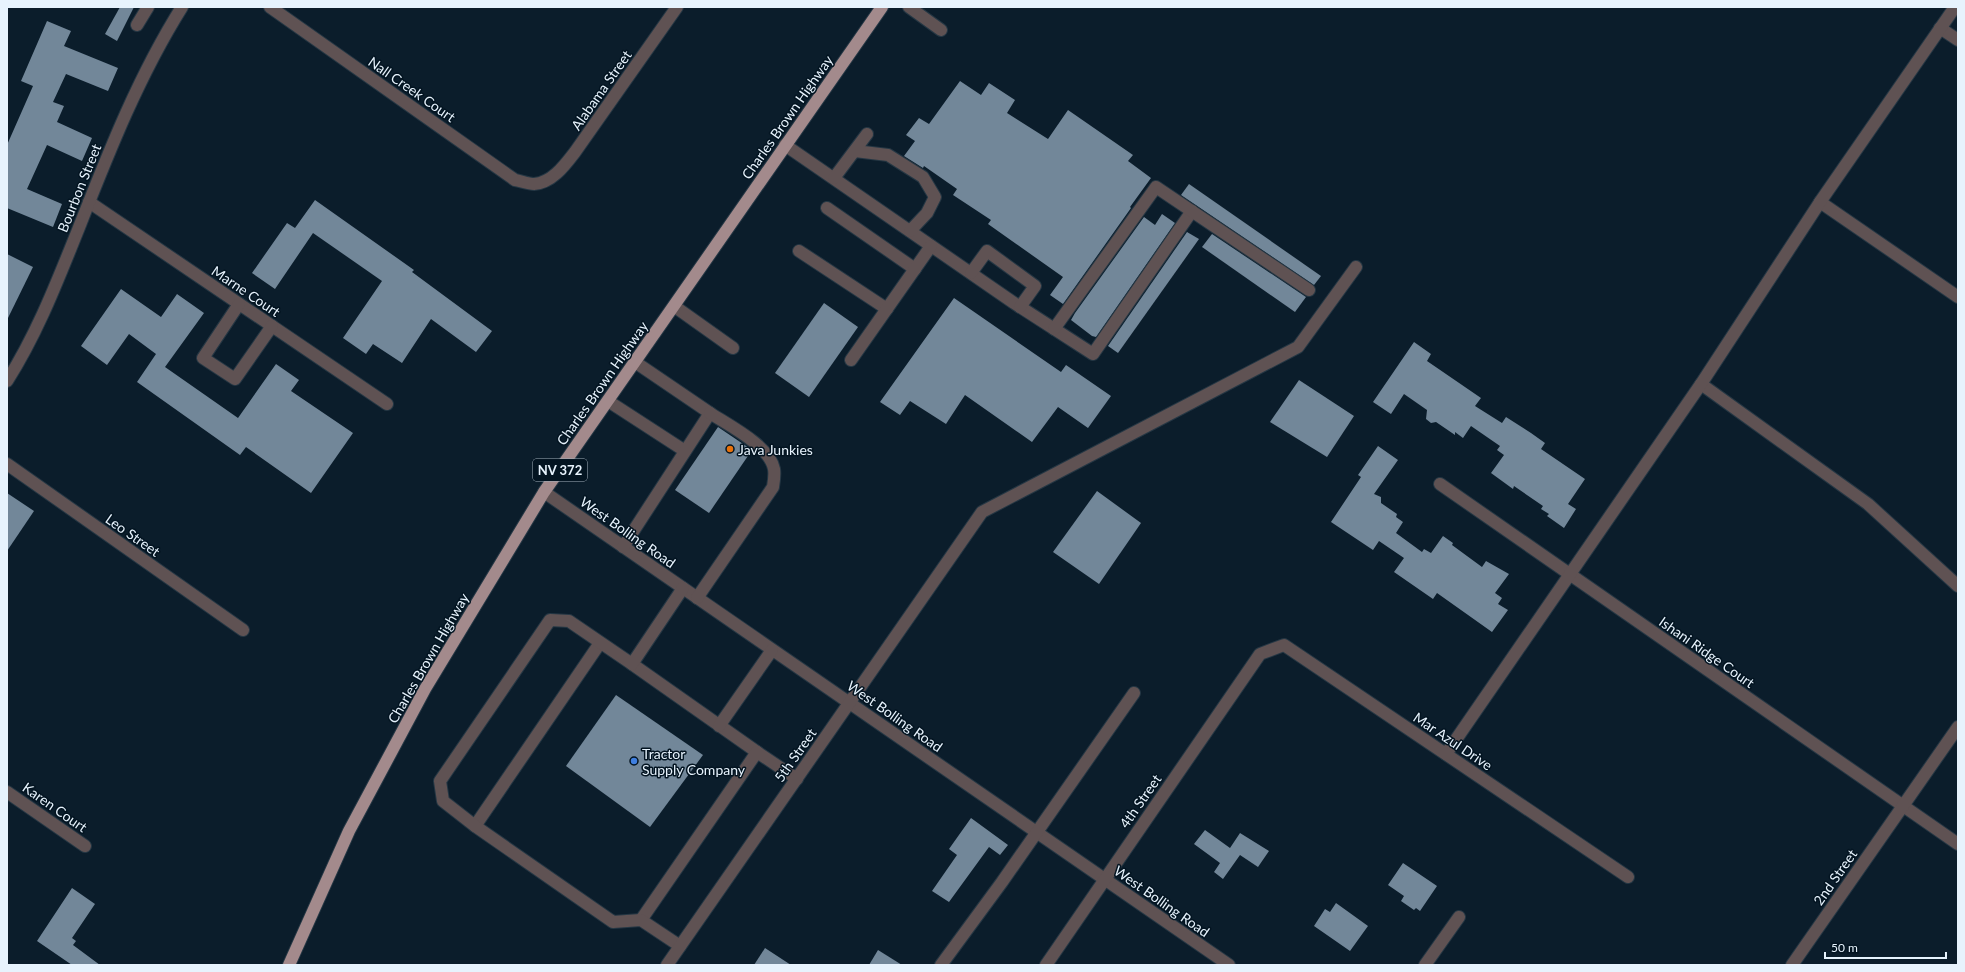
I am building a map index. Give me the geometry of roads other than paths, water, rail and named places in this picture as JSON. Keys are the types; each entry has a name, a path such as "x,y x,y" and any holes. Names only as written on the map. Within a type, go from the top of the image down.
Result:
{"main road":[{"name":"Charles Brown Highway","path":"289,965 349,832 425,689 544,492 882,7"}],"street":[{"path":"136,25 148,7"},
{"name":"Bourbon Street","path":"7,381 25,353 50,298 136,90 182,7"},
{"name":"Nall Creek Court","path":"270,7 515,180 534,184 541,182"},
{"name":"Alabama Street","path":"541,182 559,172 575,152 677,7"},
{"path":"909,7 941,30"},
{"path":"1446,754 1571,575 1701,384 1820,202 1955,7"},
{"path":"1940,28 1958,40"},
{"path":"834,178 867,134"},
{"path":"785,145 1020,307 1093,354 1192,211"},
{"path":"855,151 888,155 923,177 935,197 927,213 910,231"},
{"path":"1054,329 1156,187 1310,290"},
{"name":"Marne Court","path":"89,202 387,404"},
{"path":"1820,202 1958,297"},
{"path":"827,208 915,268"},
{"path":"851,360 931,246"},
{"path":"799,250 887,309"},
{"path":"971,273 986,251 1035,286 1020,307"},
{"name":"5th Street","path":"667,965 982,512 1298,347 1356,268"},
{"path":"239,304 203,358 235,379 272,326"},
{"path":"674,306 733,348"},
{"path":"635,362 759,446 766,453 774,469 773,487 697,598"},
{"path":"1701,384 1868,504 1958,586"},
{"path":"608,401 685,451"},
{"path":"623,547 710,413"},
{"name":"Leo Street","path":"7,464 243,630"},
{"name":"Ishani Ridge Court","path":"1440,484 1958,844"},
{"name":"West Bolling Road","path":"544,492 1228,965"},
{"path":"632,664 683,588"},
{"path":"680,946 641,920 613,922 475,826 443,801 440,781 550,620 569,621 797,779"},
{"path":"475,826 600,643"},
{"name":"Mar Azul Drive","path":"1260,654 1284,645 1628,877"},
{"path":"719,726 772,650"},
{"name":"4th Street","path":"1046,965 1260,654"},
{"path":"941,965 1002,882 1134,693"},
{"name":"2nd Street","path":"1792,965 1958,727"},
{"path":"641,920 757,752"},
{"name":"Karen Court","path":"7,792 86,846"},
{"path":"1425,965 1459,917"}],"place":[{"name":"Java Junkies","path":"730,449"},
{"name":"Tractor Supply Company","path":"634,761"}]}
